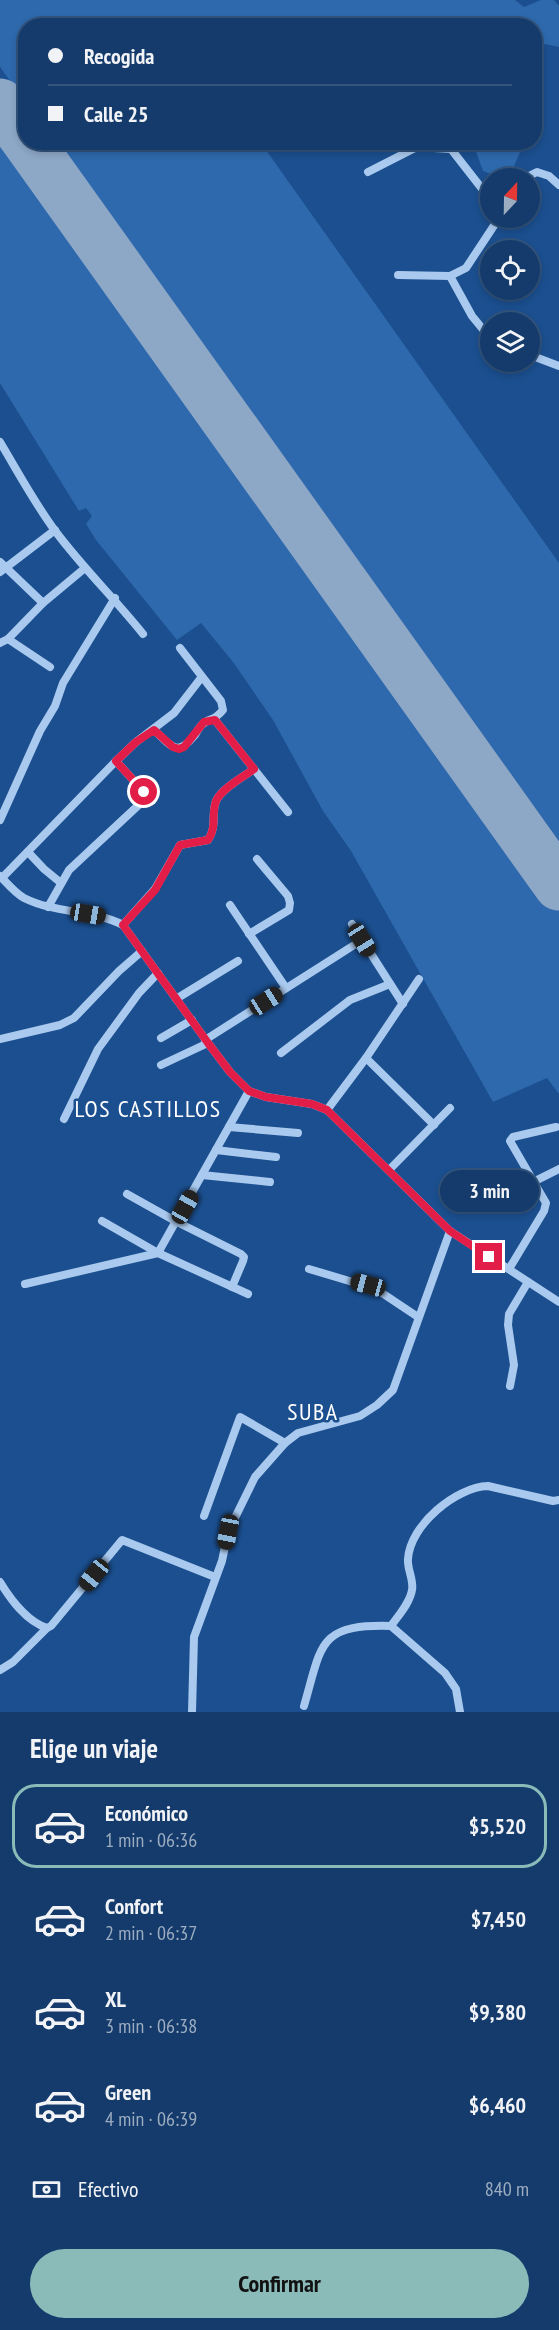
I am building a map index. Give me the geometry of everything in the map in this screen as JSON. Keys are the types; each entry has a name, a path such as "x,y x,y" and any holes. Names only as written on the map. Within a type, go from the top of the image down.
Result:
{"street":[{"path":"368,172 411,150"},
{"path":"451,150 480,186"},
{"path":"540,173 549,176 559,185"},
{"path":"398,275 450,276 466,268 492,228"},
{"path":"450,276 472,316 480,326"},
{"path":"540,359 559,366"},
{"path":"0,442 55,530 85,568 115,598 143,634"},
{"path":"43,603 2,567 55,530"},
{"path":"50,667 4,641 43,603 85,568"},
{"path":"0,820 40,731 55,706 63,683 115,598"},
{"path":"154,730 173,747 179,749 184,747 204,722 215,720 223,710 223,705 180,648"},
{"path":"201,678 174,713 136,742 1,877 22,897 48,907 108,917 123,925 206,1041 230,1072 249,1091 266,1097 312,1104 327,1110 450,1231 559,1302"},
{"path":"215,720 288,812"},
{"path":"48,907 69,870 144,800 144,792 116,761"},
{"path":"123,925 155,890 180,845 208,840 214,832 217,799 226,789 254,769"},
{"path":"28,852 61,883"},
{"path":"249,934 289,910 290,903 288,896 257,859"},
{"path":"230,905 286,988"},
{"path":"352,924 403,1004"},
{"path":"161,1065 206,1041 362,940"},
{"path":"0,1039 60,1025 74,1018 119,971 142,951"},
{"path":"176,999 238,961"},
{"path":"64,1119 98,1049 139,993 158,974"},
{"path":"327,1110 419,980"},
{"path":"281,1053 350,1000 390,984"},
{"path":"161,1038 192,1020"},
{"path":"366,1058 434,1125"},
{"path":"25,1284 158,1253 249,1091"},
{"path":"389,1170 450,1108"},
{"path":"229,1127 298,1133"},
{"path":"509,1269 546,1203 511,1139 556,1127"},
{"path":"216,1150 276,1157"},
{"path":"503,1197 559,1169"},
{"path":"202,1175 270,1182"},
{"path":"127,1194 242,1254 243,1261 232,1287"},
{"path":"102,1221 158,1253 248,1294"},
{"path":"192,1712 194,1638 222,1561 228,1532 255,1477 285,1443 298,1433 360,1416 377,1405 393,1390 450,1231"},
{"path":"309,1269 376,1289 418,1317"},
{"path":"510,1386 514,1365 508,1325 509,1314 528,1282"},
{"path":"204,1516 240,1417 285,1443"},
{"path":"391,1626 410,1596 412,1588 408,1560 417,1531 427,1518 460,1495 478,1486 488,1486 553,1501 559,1500"},
{"path":"0,1670 13,1662 51,1626 122,1540 215,1577"},
{"path":"0,1582 13,1603 41,1626 47,1628"},
{"path":"304,1706 321,1650 334,1635 345,1629 363,1626 391,1626 445,1674 456,1689 460,1712"}],"shaded area":[{"path":"0,0 515,0 524,7 541,0 554,0 559,6 559,47 545,44 542,47 542,18 18,18 18,92 0,67"},
{"path":"0,137 559,907 559,1094 547,1078 493,1102 351,851 323,811 273,720 233,662 201,623 177,640 96,540 86,524 92,516 86,508 79,511 0,383"},
{"path":"60,150 266,150 559,563 559,841"},
{"path":"475,150 521,150 513,168 482,168"}],"runway":[{"path":"0,104 18,128"},
{"path":"34,150 559,885"}],"district":[{"name":"LOS CASTILLOS","path":"148,1108"},
{"name":"SUBA","path":"313,1411"}],"route":[{"path":"144,792 116,761 136,742 154,730 173,747 179,749 184,747 204,722 215,720 221,725 254,769 226,789 217,799 214,832 208,840 180,845 174,852 155,890 123,925 230,1072 249,1091 266,1097 312,1104 327,1110 450,1231 489,1257"}]}
